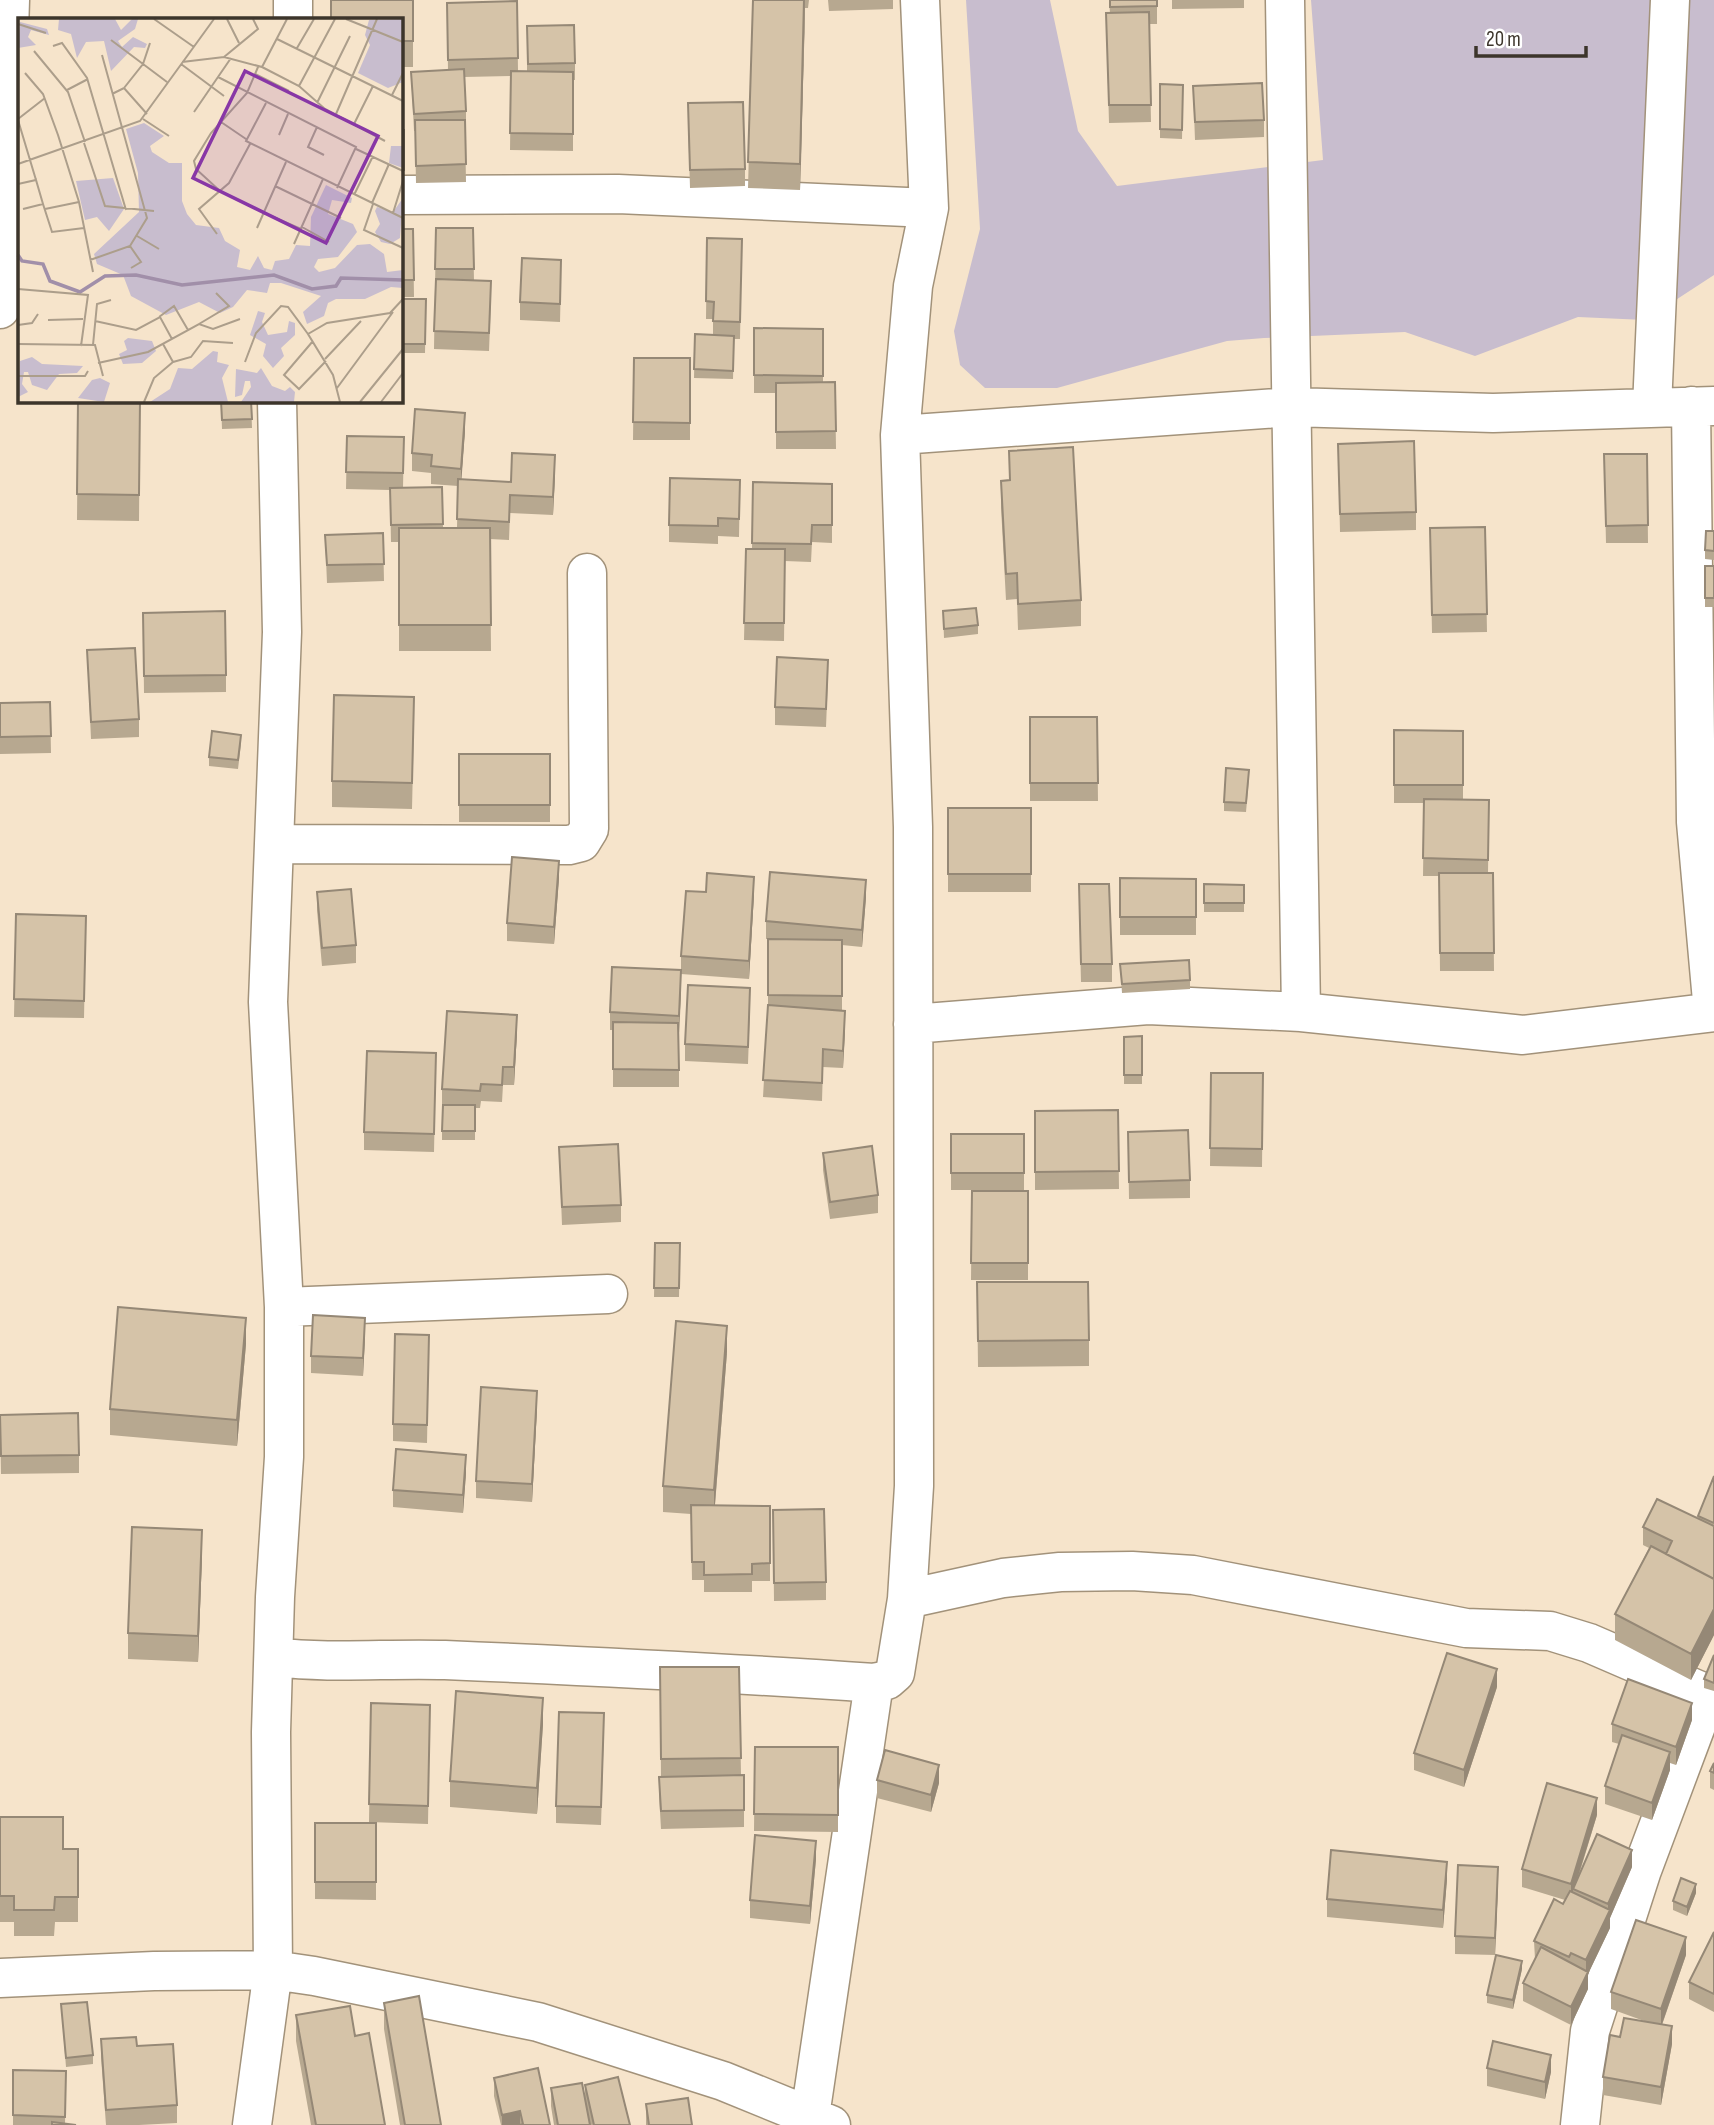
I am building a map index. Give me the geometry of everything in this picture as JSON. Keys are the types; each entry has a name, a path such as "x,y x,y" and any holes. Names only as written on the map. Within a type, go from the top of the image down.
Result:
{"street":[{"path":"0,309 10,0"},
{"path":"293,0 293,18"},
{"path":"275,1657 300,1661 409,1659 669,1669 874,1683 887,1680 895,1674 906,1599 914,1486 913,827 900,435 913,286 929,208 920,0"},
{"path":"1285,0 1301,1012"},
{"path":"1652,407 1670,0"},
{"path":"402,195 618,194 929,208"},
{"path":"251,2125 273,1970 271,1732 275,1597 284,1457 284,1307 268,1002 282,632 278,402"},
{"path":"900,435 1291,407 1493,413 1702,406 1696,822 1713,1012 1523,1035 1301,1012 1147,1005 913,1024"},
{"path":"274,844 569,845 581,842 589,829 587,573"},
{"path":"284,1307 608,1294"},
{"path":"906,1599 1003,1578 1060,1572 1132,1571 1193,1575 1466,1628 1550,1631 1589,1643 1711,1695 1642,1870 1590,2032 1580,2125"},
{"path":"0,1978 155,1971 273,1970 538,2022 723,2081 821,2121 874,1683"}],"shaded area":[{"path":"966,0 1050,0 1078,131 1117,186 1323,160 1311,0 1714,0 1714,275 1645,320 1578,317 1475,356 1405,332 1264,338 1227,341 1057,388 985,388 960,365 954,331 980,229"}],"building":[{"path":"331,0 413,0 413,41 402,41 402,18 331,18"},
{"path":"753,0 804,0 800,164 748,162"},
{"path":"1110,0 1157,0 1157,6 1110,7"},
{"path":"517,1 518,58 448,60 447,3"},
{"path":"1149,12 1151,105 1109,105 1106,13"},
{"path":"574,25 575,63 528,64 527,26"},
{"path":"464,69 466,111 414,114 411,72"},
{"path":"511,71 573,72 573,134 510,133"},
{"path":"1262,83 1264,120 1195,122 1193,86"},
{"path":"1160,84 1183,85 1182,130 1160,129"},
{"path":"743,102 745,169 690,170 688,103"},
{"path":"415,120 465,120 466,164 416,166"},
{"path":"402,130 404,130 402,170"},
{"path":"436,228 473,228 474,269 435,269"},
{"path":"402,229 413,229 414,280 402,280"},
{"path":"707,238 742,239 740,322 713,321 714,302 706,301"},
{"path":"522,258 561,260 560,304 520,302"},
{"path":"436,279 491,281 489,333 434,331"},
{"path":"402,299 426,299 425,344 402,344"},
{"path":"754,328 823,329 823,376 754,375"},
{"path":"695,334 734,336 733,371 694,369"},
{"path":"634,358 690,358 690,423 633,422"},
{"path":"835,382 836,431 776,432 776,383"},
{"path":"78,402 140,402 139,495 77,494"},
{"path":"221,402 251,402 252,419 222,420"},
{"path":"415,409 465,413 461,469 431,466 432,455 412,453"},
{"path":"347,436 404,437 403,473 346,472"},
{"path":"1414,441 1416,512 1340,514 1338,444"},
{"path":"1073,447 1081,600 1018,604 1017,573 1006,574 1001,481 1010,480 1009,451"},
{"path":"512,453 555,455 553,497 510,495 509,522 457,519 458,479 511,482"},
{"path":"1604,454 1647,454 1648,525 1606,526"},
{"path":"670,478 740,480 739,519 718,518 718,526 669,525"},
{"path":"753,482 832,484 832,525 812,525 811,544 752,543"},
{"path":"442,487 443,524 391,525 390,488"},
{"path":"1485,527 1487,614 1432,615 1430,528"},
{"path":"399,528 490,528 491,625 399,625"},
{"path":"1706,531 1714,531 1714,551 1705,550"},
{"path":"383,533 384,564 327,565 325,535"},
{"path":"746,549 785,549 784,623 744,623"},
{"path":"1705,566 1714,566 1714,598 1705,598"},
{"path":"976,608 978,625 944,629 943,611"},
{"path":"225,611 226,675 144,676 143,613"},
{"path":"135,648 139,719 91,722 87,650"},
{"path":"777,657 828,660 826,709 775,707"},
{"path":"334,695 414,697 412,783 332,781"},
{"path":"50,702 51,736 0,737 0,703"},
{"path":"1030,717 1097,717 1098,783 1030,783"},
{"path":"1394,730 1463,731 1463,785 1394,785"},
{"path":"212,731 241,735 238,760 209,757"},
{"path":"459,754 550,754 550,805 459,805"},
{"path":"1226,768 1249,770 1246,803 1224,802"},
{"path":"1424,799 1489,800 1488,860 1423,858"},
{"path":"948,808 1031,808 1031,874 948,874"},
{"path":"512,857 559,861 554,927 507,923"},
{"path":"770,872 866,880 862,930 766,921"},
{"path":"707,873 754,877 749,961 681,956 686,891 706,892"},
{"path":"1439,873 1493,873 1494,953 1440,953"},
{"path":"1120,878 1196,879 1196,917 1120,917"},
{"path":"1079,884 1109,884 1112,964 1081,964"},
{"path":"1204,884 1244,885 1244,903 1204,903"},
{"path":"351,889 356,945 322,948 317,892"},
{"path":"16,914 86,916 84,1001 14,999"},
{"path":"768,939 842,940 842,996 768,995"},
{"path":"1189,960 1190,980 1122,984 1120,964"},
{"path":"612,967 681,970 679,1016 610,1012"},
{"path":"688,985 750,988 748,1047 685,1044"},
{"path":"768,1005 845,1011 843,1051 823,1049 822,1083 763,1080"},
{"path":"447,1011 517,1015 514,1067 503,1067 502,1085 481,1084 480,1091 442,1089"},
{"path":"613,1022 678,1023 679,1070 613,1069"},
{"path":"1142,1036 1142,1075 1124,1075 1124,1037"},
{"path":"367,1051 436,1053 434,1134 364,1132"},
{"path":"1211,1073 1263,1073 1262,1149 1210,1148"},
{"path":"443,1105 475,1105 475,1131 442,1131"},
{"path":"1118,1110 1119,1171 1035,1172 1035,1111"},
{"path":"1188,1130 1190,1180 1129,1182 1128,1132"},
{"path":"951,1134 1024,1134 1024,1173 951,1173"},
{"path":"618,1144 621,1205 562,1207 559,1147"},
{"path":"872,1146 878,1195 830,1202 823,1153"},
{"path":"972,1191 1028,1191 1028,1263 971,1263"},
{"path":"655,1243 680,1243 679,1288 654,1288"},
{"path":"977,1282 1088,1282 1089,1340 978,1341"},
{"path":"118,1307 246,1318 237,1420 110,1409"},
{"path":"313,1315 365,1318 363,1358 311,1356"},
{"path":"676,1321 727,1326 714,1490 663,1486"},
{"path":"395,1334 429,1335 427,1425 393,1424"},
{"path":"481,1387 537,1391 532,1484 476,1481"},
{"path":"78,1413 79,1455 1,1456 0,1415"},
{"path":"396,1449 466,1455 463,1495 393,1490"},
{"path":"1714,1476 1714,1523 1698,1516"},
{"path":"1657,1499 1714,1526 1714,1579 1666,1554 1672,1541 1643,1527"},
{"path":"691,1505 770,1506 770,1563 752,1564 752,1574 704,1575 704,1562 692,1562"},
{"path":"824,1509 826,1582 774,1583 773,1510"},
{"path":"132,1527 202,1530 198,1636 128,1633"},
{"path":"1651,1546 1714,1579 1714,1609 1691,1654 1615,1614"},
{"path":"1447,1653 1497,1669 1464,1770 1414,1753"},
{"path":"1714,1655 1714,1683 1704,1679"},
{"path":"660,1667 739,1667 741,1758 661,1759"},
{"path":"1628,1679 1692,1703 1676,1747 1612,1724"},
{"path":"456,1691 543,1698 537,1788 450,1781"},
{"path":"371,1703 430,1705 428,1806 369,1804"},
{"path":"559,1712 604,1713 601,1807 556,1806"},
{"path":"1622,1735 1670,1752 1652,1803 1605,1786"},
{"path":"755,1747 838,1747 838,1815 754,1814"},
{"path":"885,1750 939,1765 931,1795 877,1780"},
{"path":"744,1775 744,1810 661,1811 659,1777"},
{"path":"1547,1783 1597,1798 1571,1884 1522,1869"},
{"path":"0,1817 63,1817 63,1849 78,1849 78,1897 55,1897 54,1910 14,1910 14,1896 0,1896"},
{"path":"315,1823 376,1823 376,1882 315,1882"},
{"path":"1597,1834 1632,1850 1608,1904 1573,1889"},
{"path":"755,1835 816,1841 810,1906 750,1900"},
{"path":"1331,1850 1447,1862 1443,1910 1327,1899"},
{"path":"1458,1865 1498,1867 1495,1938 1455,1936"},
{"path":"1681,1878 1696,1884 1687,1907 1673,1901"},
{"path":"1570,1891 1610,1910 1586,1960 1571,1953 1569,1957 1534,1941 1554,1899 1563,1904"},
{"path":"1636,1920 1686,1937 1661,2009 1611,1992"},
{"path":"1714,1932 1714,1994 1689,1982"},
{"path":"1541,1947 1588,1972 1571,2007 1523,1983"},
{"path":"1496,1955 1522,1961 1513,2000 1487,1995"},
{"path":"419,1996 441,2125 405,2125 384,2003"},
{"path":"87,2002 93,2055 66,2058 61,2004"},
{"path":"350,2006 355,2036 369,2033 385,2125 316,2125 296,2015"},
{"path":"1624,2018 1672,2026 1661,2087 1603,2077 1610,2035 1620,2037"},
{"path":"136,2037 137,2046 173,2044 177,2105 106,2110 101,2039"},
{"path":"1493,2041 1551,2055 1545,2082 1487,2068"},
{"path":"538,2068 550,2125 520,2125 523,2124 520,2111 502,2115 494,2078"},
{"path":"13,2070 66,2071 65,2117 13,2115"},
{"path":"618,2077 630,2125 594,2125 585,2085"},
{"path":"582,2083 590,2125 558,2125 551,2088"},
{"path":"688,2098 692,2125 649,2125 646,2104"},
{"path":"52,2122 76,2125 52,2125"}]}
